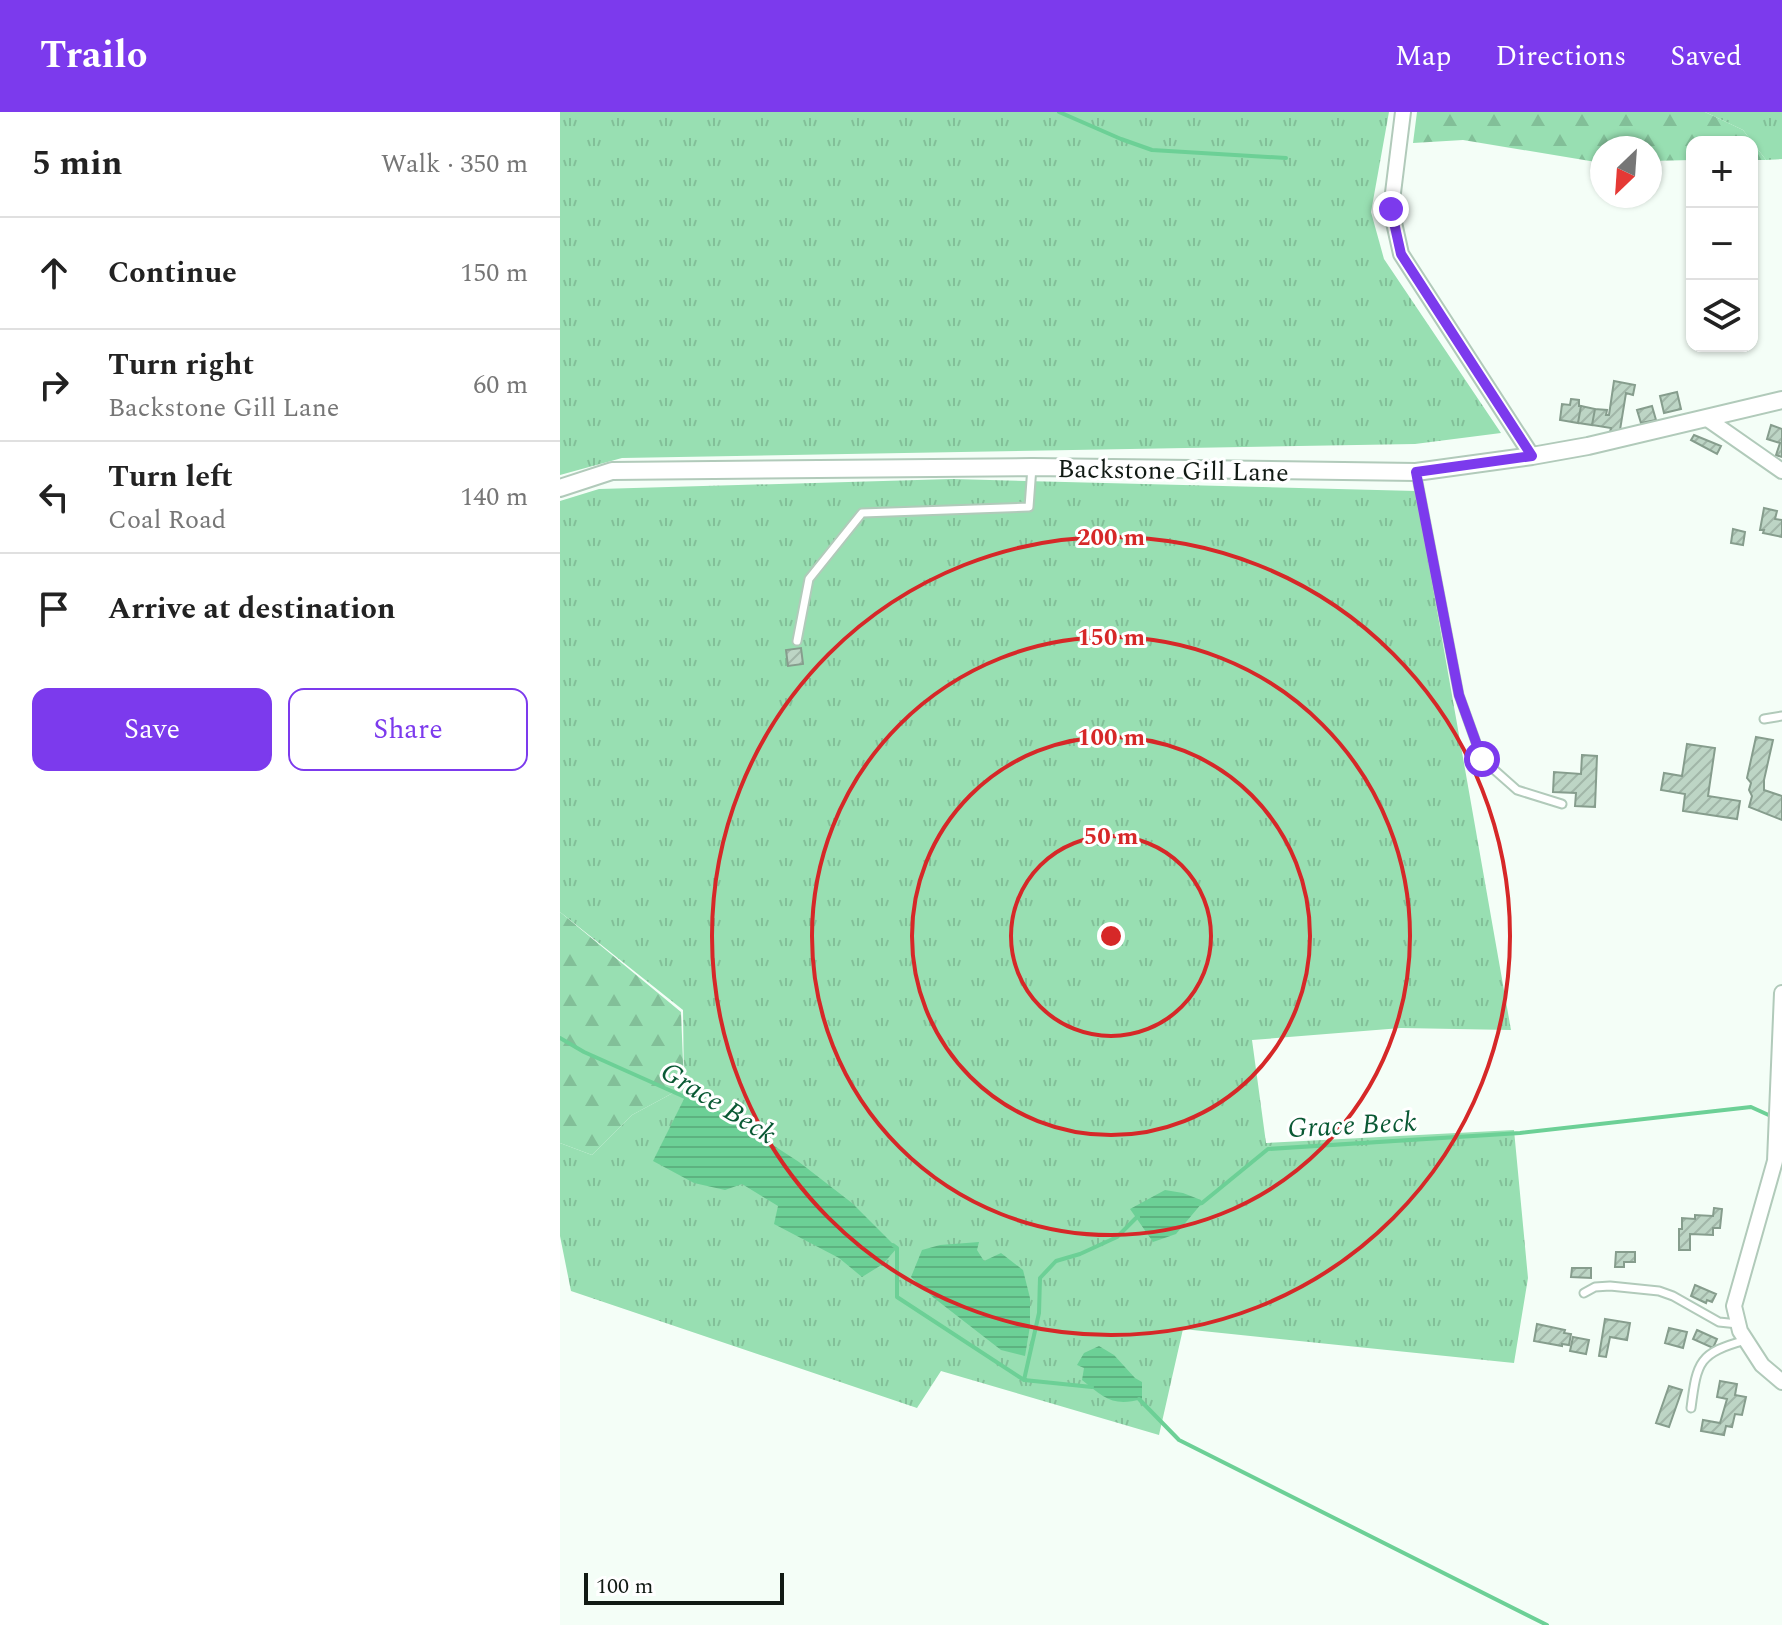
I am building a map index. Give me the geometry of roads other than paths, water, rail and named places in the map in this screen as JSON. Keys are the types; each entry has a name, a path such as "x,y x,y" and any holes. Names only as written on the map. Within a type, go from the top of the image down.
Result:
{"street":[{"path":"1403,112 1391,209 1401,254 1532,456"},
{"name":"Backstone Gill Lane","path":"560,488 612,471 1032,467 1416,472 1588,446 1782,400"},
{"path":"1706,418 1782,471"},
{"path":"1782,993 1775,1161 1734,1306 1740,1331 1762,1365 1782,1382"}],"lane":[{"path":"797,641 809,579 862,513 1029,507 1032,467"},
{"path":"1416,472 1459,695 1482,759 1517,790 1562,804"},
{"path":"1764,719 1782,716"},
{"path":"1584,1293 1595,1287 1610,1286 1659,1291 1719,1322 1738,1324"},
{"path":"1691,1408 1696,1372 1703,1360 1723,1347 1746,1340"}],"waterway":[{"path":"1059,112 1152,150 1286,158"},
{"name":"Grace Beck","path":"560,1038 584,1052 687,1098"},
{"name":"Grace Beck","path":"1198,1204 1268,1149 1520,1133 1751,1107 1773,1117"},
{"name":"Grace Beck","path":"1024,1380 1039,1313 1040,1278 1056,1261 1117,1237 1138,1217"},
{"name":"Grace Beck","path":"893,1245 897,1248 897,1297 1024,1380 1092,1387"},
{"path":"1139,1399 1179,1440 1547,1625"}]}
